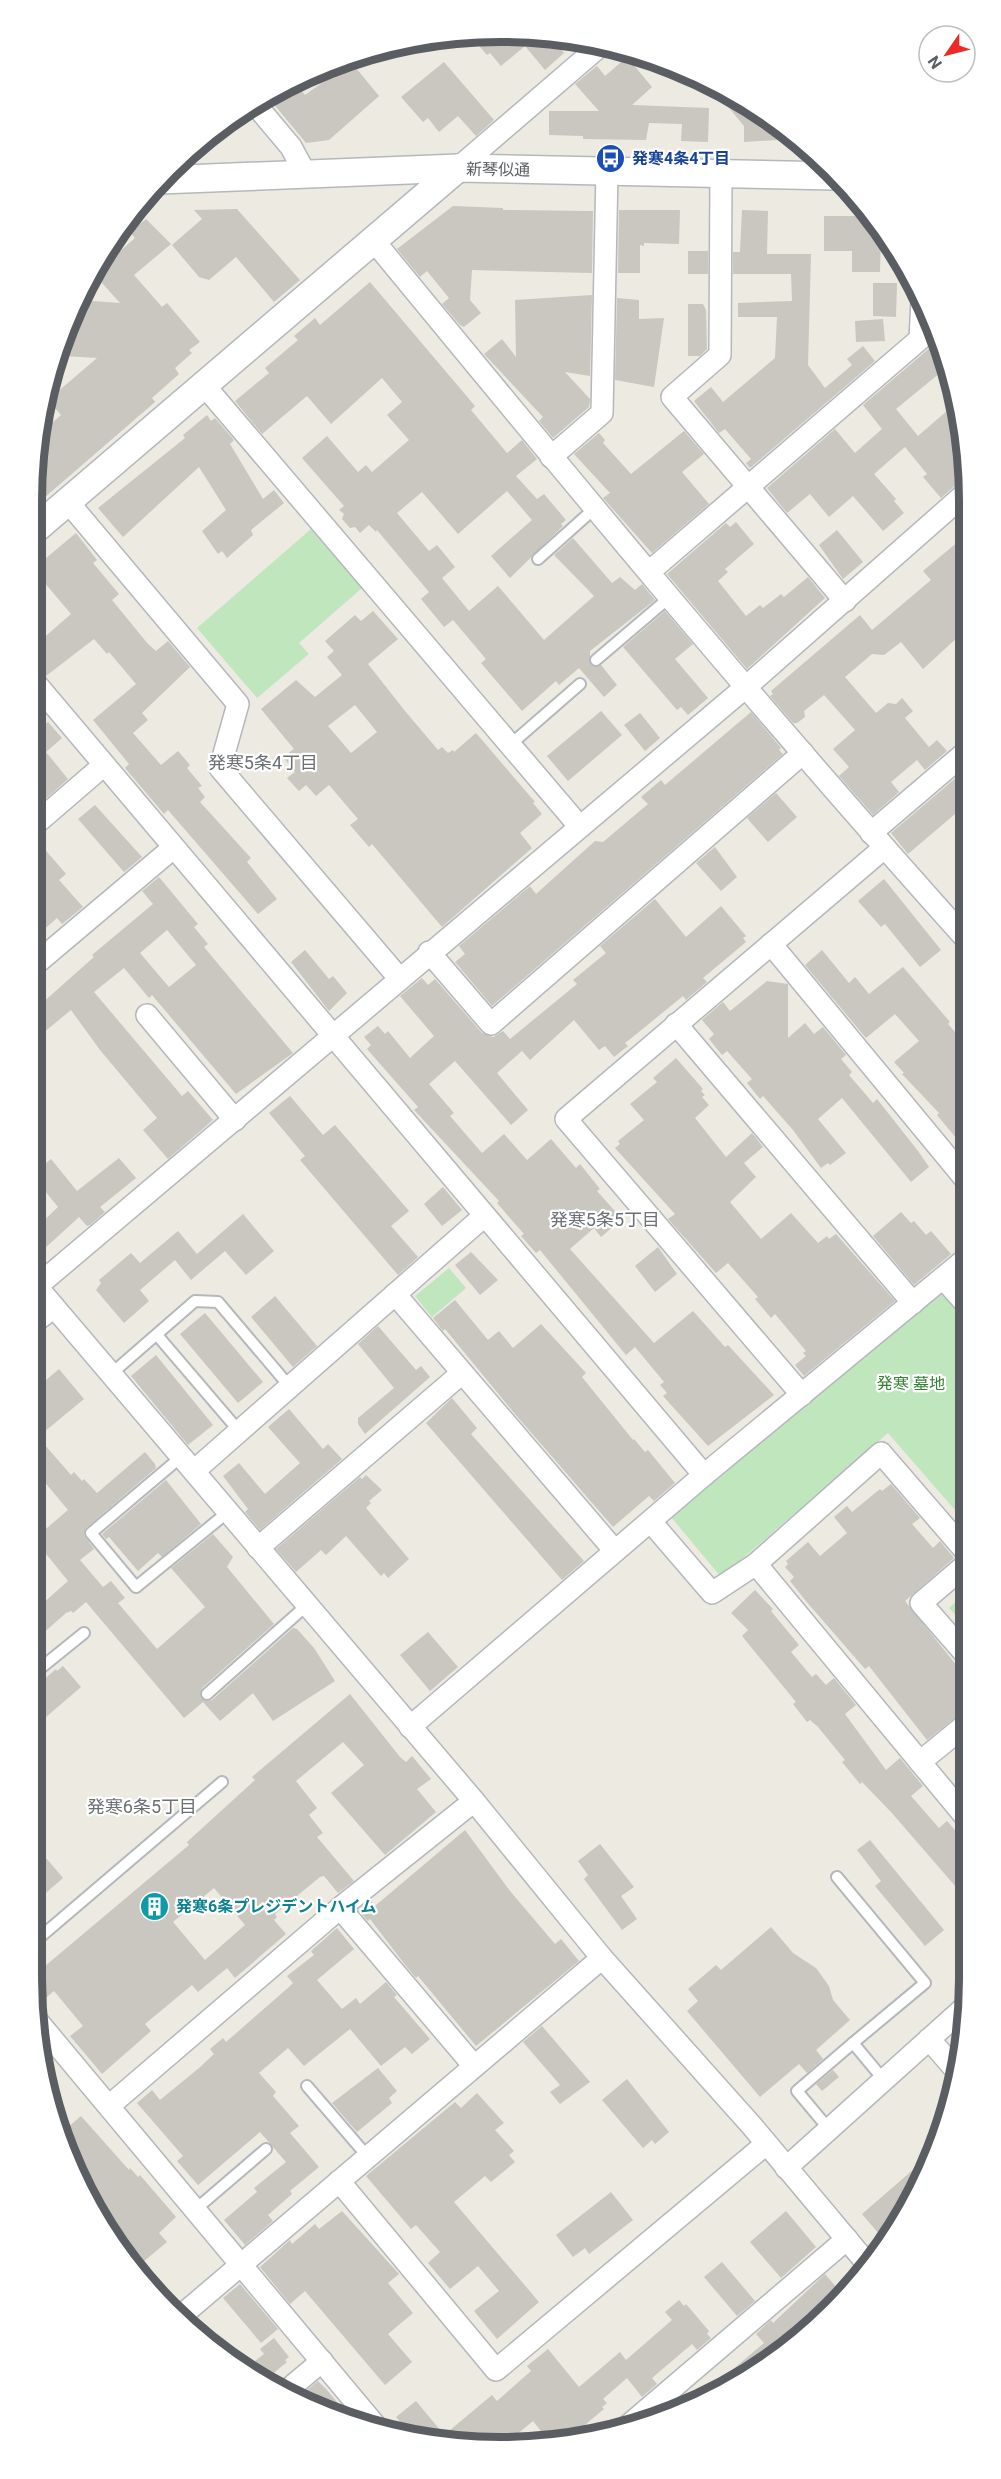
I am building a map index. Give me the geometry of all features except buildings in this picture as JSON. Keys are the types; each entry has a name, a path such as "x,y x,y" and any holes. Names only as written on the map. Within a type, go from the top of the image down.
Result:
{"street":[{"path":"42,524 594,52"},
{"path":"260,110 291,147 305,173"},
{"name":"新琴似通","path":"173,179 458,168 825,176"},
{"path":"551,457 602,413 607,171"},
{"path":"721,173 720,355 672,397 844,601"},
{"path":"374,241 551,457 803,753 959,931"},
{"path":"649,572 748,487 930,339"},
{"path":"204,385 580,827"},
{"path":"42,1277 235,1120 429,952 747,686 959,499"},
{"path":"68,502 238,704 220,768 399,978"},
{"path":"42,691 333,1035 483,1217 704,1475"},
{"path":"429,952 491,1024 803,753"},
{"path":"802,1395 566,1119 771,944 959,759"},
{"path":"42,818 104,765"},
{"path":"42,958 173,848"},
{"path":"771,944 959,1171"},
{"path":"147,1015 235,1120"},
{"path":"676,1024 913,1303"},
{"path":"187,1464 239,1431 483,1217"},
{"path":"411,1727 704,1475 959,1265"},
{"path":"943,1278 959,1296"},
{"path":"42,1293 474,1800 602,1958 766,2144 863,2259"},
{"path":"395,1294 615,1551"},
{"path":"42,1316 54,1307"},
{"path":"258,1548 462,1373"},
{"path":"651,1522 712,1593 756,1564 881,1453 959,1544"},
{"path":"756,1564 959,1809"},
{"path":"959,1571 921,1603 959,1647"},
{"path":"920,1762 959,1730"},
{"path":"109,2106 340,1908 474,1800"},
{"path":"340,1908 474,2066"},
{"path":"186,2312 602,1958"},
{"path":"786,2168 957,2014"},
{"path":"45,2030 368,2417"},
{"path":"929,2039 951,2065"},
{"path":"339,2181 496,2370 766,2144"},
{"path":"657,2409 847,2239"},
{"path":"292,2387 322,2361"}],"lane":[{"path":"538,559 595,508"},
{"path":"596,660 670,597"},
{"path":"510,745 580,684"},
{"path":"111,1374 195,1301 218,1302 290,1387"},
{"path":"157,1335 239,1431"},
{"path":"187,1464 91,1533 128,1578 136,1587 228,1512"},
{"path":"207,1694 307,1605"},
{"path":"42,1667 84,1633"},
{"path":"42,1935 222,1782"},
{"path":"828,2128 797,2091 926,1983 837,1877"},
{"path":"853,2043 883,2079"},
{"path":"307,2086 368,2157"},
{"path":"196,2209 266,2149"}],"green space":[{"path":"311,529 362,588 299,643 309,654 257,698 197,628"},
{"path":"449,1268 466,1288 432,1317 415,1296"},
{"name":"発寒 墓地","path":"931,1293 945,1296 959,1312 959,1515 888,1433 721,1577 671,1517"},
{"path":"959,1599 959,1619 949,1608"}],"place":[{"name":"発寒4条4丁目","path":"611,158"},
{"name":"発寒6条プレジデントハイム","path":"155,1906"}],"district":[{"name":"発寒5条4丁目","path":"263,763"},
{"name":"発寒5条5丁目","path":"605,1220"},
{"name":"発寒6条5丁目","path":"142,1807"}]}
